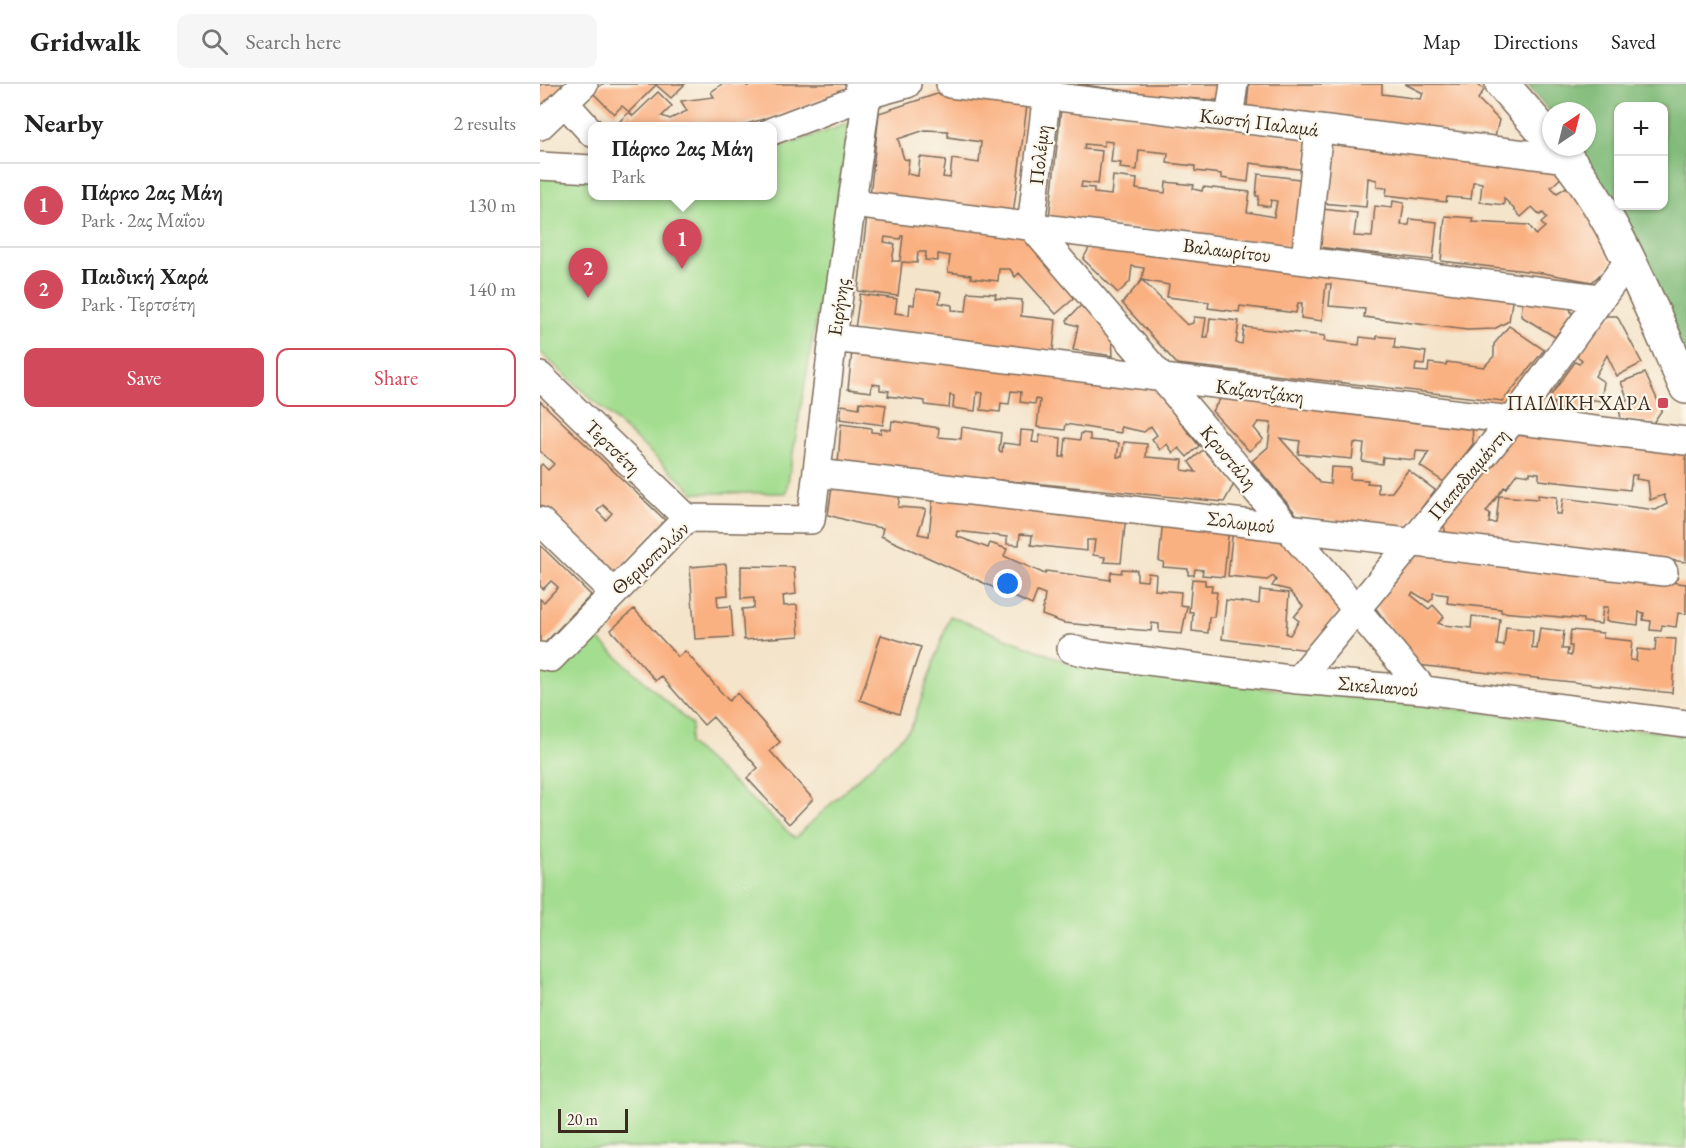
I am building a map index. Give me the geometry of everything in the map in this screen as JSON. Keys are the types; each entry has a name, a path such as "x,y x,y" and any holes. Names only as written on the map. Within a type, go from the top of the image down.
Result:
{"main road":[{"path":"1502,84 1542,130"},
{"path":"1564,156 1593,197 1629,260 1686,387"}],"street":[{"path":"540,126 584,84"},
{"path":"777,129 863,89 907,84"},
{"name":"Κωστή Παλαμά","path":"950,84 1047,90 1228,118 1319,129 1542,148"},
{"path":"1228,118 1234,84"},
{"name":"Ειρήνης","path":"811,520 833,338 853,204 863,89"},
{"name":"Πολέμη","path":"1031,226 1047,90"},
{"path":"565,103 588,129"},
{"path":"1305,260 1319,129"},
{"path":"540,166 588,169"},
{"name":"Βαλαωρίτου","path":"853,204 1600,298"},
{"name":"Κρυστάλη","path":"1031,226 1163,379 1424,690"},
{"name":"Παπαδιαμάντη","path":"1298,680 1512,421 1629,260"},
{"name":"Καζαντζάκη","path":"833,338 1686,441"},
{"name":"Τερτσέτη","path":"540,376 687,518"},
{"name":"Σολωμού","path":"817,473 1664,572"},
{"name":"Θερμοπυλών","path":"545,657 687,518 811,520"},
{"path":"540,521 612,592"},
{"name":"Σικελιανού","path":"1071,649 1092,654 1298,680 1424,690 1686,724"}],"green space":[{"path":"1527,84 1686,84 1686,363 1582,156 1596,156 1596,102 1542,102"},
{"path":"850,123 786,493 695,493 540,352 540,173 588,177 588,200 777,200 777,148"},
{"path":"950,616 1080,667 1686,735 1686,1148 540,1148 540,668 558,671 597,638 692,725 689,744 795,838 911,728"}],"building":[{"path":"540,84 565,84 540,109"},
{"path":"602,84 685,84 671,98 656,85 629,112 622,106 614,114 593,93"},
{"path":"722,84 746,84 747,86 753,84 846,84 848,87 797,109 753,122 620,121 629,112 633,116 658,92 672,106 662,116 670,119 687,111 681,101 714,97 711,92"},
{"path":"1077,84 1232,84 1229,101 1169,97"},
{"path":"1249,84 1382,84 1382,94 1421,99 1423,93 1405,84 1477,84 1484,90 1478,99 1499,120 1495,137 1247,106"},
{"path":"937,94 1027,105 1013,215 870,196 879,113","holes":["925,130 948,131 948,137 981,142 979,163 952,159 950,178 943,177 946,160 920,157 918,176 907,174 909,160 904,159 898,139"]},
{"path":"1061,109 1310,138 1306,170 1250,163 1248,182 1221,178 1221,174 1195,171 1195,166 1167,163 1168,153 1139,150 1137,170 1120,168 1121,163 1111,162 1113,142 1104,141 1104,146 1085,144 1084,149 1102,151 1098,184 1082,182 1081,187 1094,188 1094,193 1111,195 1113,176 1137,179 1136,189 1165,193 1166,182 1194,185 1193,189 1202,191 1203,187 1250,192 1247,212 1274,217 1277,201 1271,200 1270,207 1258,205 1259,196 1256,196 1258,174 1307,180 1300,247 1049,218"},
{"path":"1329,140 1545,157 1562,177 1551,187 1557,193 1570,185 1591,220 1612,263 1592,282 1543,273 1441,261 1445,216 1473,218 1472,222 1529,225 1536,235 1545,227 1541,223 1547,218 1532,207 1521,217 1504,198 1504,205 1480,202 1482,183 1477,182 1473,182 1471,199 1447,197 1446,202 1386,195 1387,188 1377,187 1377,180 1368,178 1366,207 1321,203"},
{"path":"1393,201 1404,203 1401,225 1409,225 1410,219 1437,222 1433,260 1317,247 1322,209 1357,213 1354,236 1372,237 1375,206 1392,208"},
{"path":"867,216 1024,235 1077,296 1056,314 1019,273 1015,277 1010,269 999,269 998,281 971,278 971,275 948,272 950,256 938,254 938,261 925,260 926,252 918,252 917,263 902,262 898,296 858,291","holes":["903,236 900,261 892,261 895,244 884,242 885,237 900,239"]},
{"path":"1093,241 1513,295 1509,321 1494,329 1467,330 1364,317 1365,309 1329,306 1331,284 1326,284 1322,321 1301,318 1302,303 1298,303 1296,313 1240,306 1239,312 1208,308 1209,302 1167,297 1169,285 1142,280 1144,268 1132,266 1130,282 1118,293 1083,259"},
{"path":"1142,280 1187,325 1193,323 1194,317 1206,318 1203,337 1208,337 1210,318 1239,321 1236,343 1242,344 1244,327 1325,336 1324,341 1359,345 1360,337 1395,338 1394,348 1426,352 1424,365 1416,364 1415,371 1428,372 1429,363 1446,365 1447,362 1484,367 1494,356 1494,344 1509,326 1544,350 1503,401 1177,364 1122,303"},
{"path":"916,289 941,292 939,303 952,305 952,310 966,311 968,292 996,294 995,298 1022,300 1021,316 1056,320 1053,351 855,329 860,294 897,299 895,313 909,315 910,304 914,305"},
{"path":"1523,296 1567,299 1572,315 1555,337 1521,316"},
{"path":"1083,303 1112,336 1113,356 1073,350 1078,326 1068,323 1067,320"},
{"path":"1604,316 1617,316 1642,363 1617,376 1607,355 1595,376 1604,382 1601,401 1587,399 1576,415 1552,407 1554,403 1548,399 1575,362 1579,364 1582,360 1573,353"},
{"path":"852,351 1151,384 1199,446 1187,457 1179,448 1173,453 1167,444 1160,450 1152,439 1157,435 1151,426 1144,432 1121,427 1121,433 1066,424 1065,430 1037,427 1040,400 1036,399 1035,404 1020,402 1021,392 1011,391 1009,404 1001,403 1000,412 981,410 983,393 977,392 975,411 953,408 954,396 950,395 949,408 925,405 925,401 888,396 889,391 880,390 880,385 872,384 871,392 848,389"},
{"path":"1645,373 1662,410 1653,423 1621,419 1618,403 1628,400 1621,382"},
{"path":"1223,395 1472,423 1473,444 1444,482 1420,466 1429,452 1416,451 1415,460 1383,457 1382,464 1362,461 1364,444 1354,443 1352,459 1298,454 1300,441 1280,438 1320,483 1330,484 1331,467 1351,468 1350,479 1368,480 1367,483 1378,484 1378,493 1392,492 1408,470 1435,490 1405,530 1297,515 1252,461 1268,447 1271,423 1258,422 1254,428 1263,439 1249,451 1212,411"},
{"path":"540,401 665,520 613,574 540,505 540,466 542,464 548,470 554,464 540,451","holes":["603,505 612,513 606,520 597,511"]},
{"path":"860,402 886,405 883,425 840,419 842,405 859,408"},
{"path":"892,421 939,428 938,437 961,439 962,427 1001,433 999,451 1002,452 1003,443 1020,445 1021,430 1034,431 1032,442 1039,443 1040,435 1061,438 1060,457 1064,457 1066,438 1080,440 1081,433 1090,434 1090,440 1119,443 1117,457 1122,457 1124,442 1147,444 1146,457 1183,460 1182,470 1196,472 1189,462 1203,450 1234,484 1224,502 838,464 841,424 871,428 871,432 881,433 881,429 891,430"},
{"path":"1513,428 1686,448 1686,562 1446,534 1442,518","holes":["1530,472 1539,473 1539,480 1630,490 1632,475 1637,475 1636,479 1648,481 1650,500 1664,495 1667,504 1656,510 1563,498 1561,514 1556,514 1557,497 1538,495 1538,499 1499,496 1496,523 1489,523 1490,514 1486,512 1517,473 1530,475"]},
{"path":"832,487 900,494 898,507 926,509 918,534 929,536 933,496 1126,516 1121,563 1104,562 1105,557 1093,555 1095,540 1087,540 1087,551 1031,545 1032,535 1020,534 1019,545 1007,544 1007,537 957,531 956,536 988,548 990,543 1007,549 1004,556 1045,574 1046,571 1110,580 1111,572 1121,573 1122,569 1137,570 1137,580 1147,581 1148,573 1156,574 1155,590 1181,592 1180,605 1187,606 1182,634 1159,632 1159,624 1152,623 1151,631 1064,623 1042,615 1045,595 1037,592 1032,605 881,536 883,528 828,515"},
{"path":"1163,519 1229,526 1224,577 1202,575 1203,570 1195,569 1194,575 1188,575 1188,569 1163,567 1164,562 1159,561"},
{"path":"1233,527 1281,533 1341,608 1309,650 1222,639 1226,600 1259,604 1260,590 1289,593 1286,634 1290,635 1299,621 1294,617 1303,606 1289,590 1272,586 1276,580 1273,576 1267,580 1228,576"},
{"path":"540,545 591,595 543,645 540,643 540,599 544,602 558,587 551,581 543,589 540,586"},
{"path":"1413,550 1686,584 1686,614 1678,613 1676,627 1662,625 1661,631 1650,630 1651,621 1643,620 1644,613 1639,612 1638,625 1606,621 1608,607 1603,607 1601,624 1583,622 1583,619 1501,612 1501,609 1447,603 1448,595 1433,593 1433,598 1429,602 1413,592 1411,595 1429,609 1433,605 1444,617 1438,623 1443,625 1471,628 1472,616 1500,619 1497,645 1504,646 1506,627 1533,630 1532,648 1537,649 1540,628 1564,631 1562,649 1568,649 1567,655 1571,656 1572,646 1569,646 1571,630 1603,633 1603,638 1632,641 1630,660 1636,661 1637,649 1655,651 1656,638 1676,639 1672,693 1417,665 1372,603"},
{"path":"726,564 728,595 717,596 718,607 731,606 733,637 695,639 690,567"},
{"path":"741,566 794,567 796,594 783,596 784,606 797,605 799,636 744,640 742,609 754,608 754,598 741,599"},
{"path":"1192,579 1205,580 1205,585 1212,585 1211,592 1217,592 1214,617 1209,617 1208,633 1192,631 1193,612 1189,612"},
{"path":"634,609 678,657 685,651 729,701 737,693 780,742 770,751 813,799 789,824 747,778 758,768 713,717 704,725 661,676 656,681 611,630"},
{"path":"881,635 921,647 899,714 860,700"}],"place":[{"name":"Πάρκο 2ας Μάη","path":"682,269"},
{"name":"Παιδική Χαρά","path":"588,298"},
{"name":"ΠΑΙΔΙΚΗ ΧΑΡΑ","path":"1663,403"}]}
